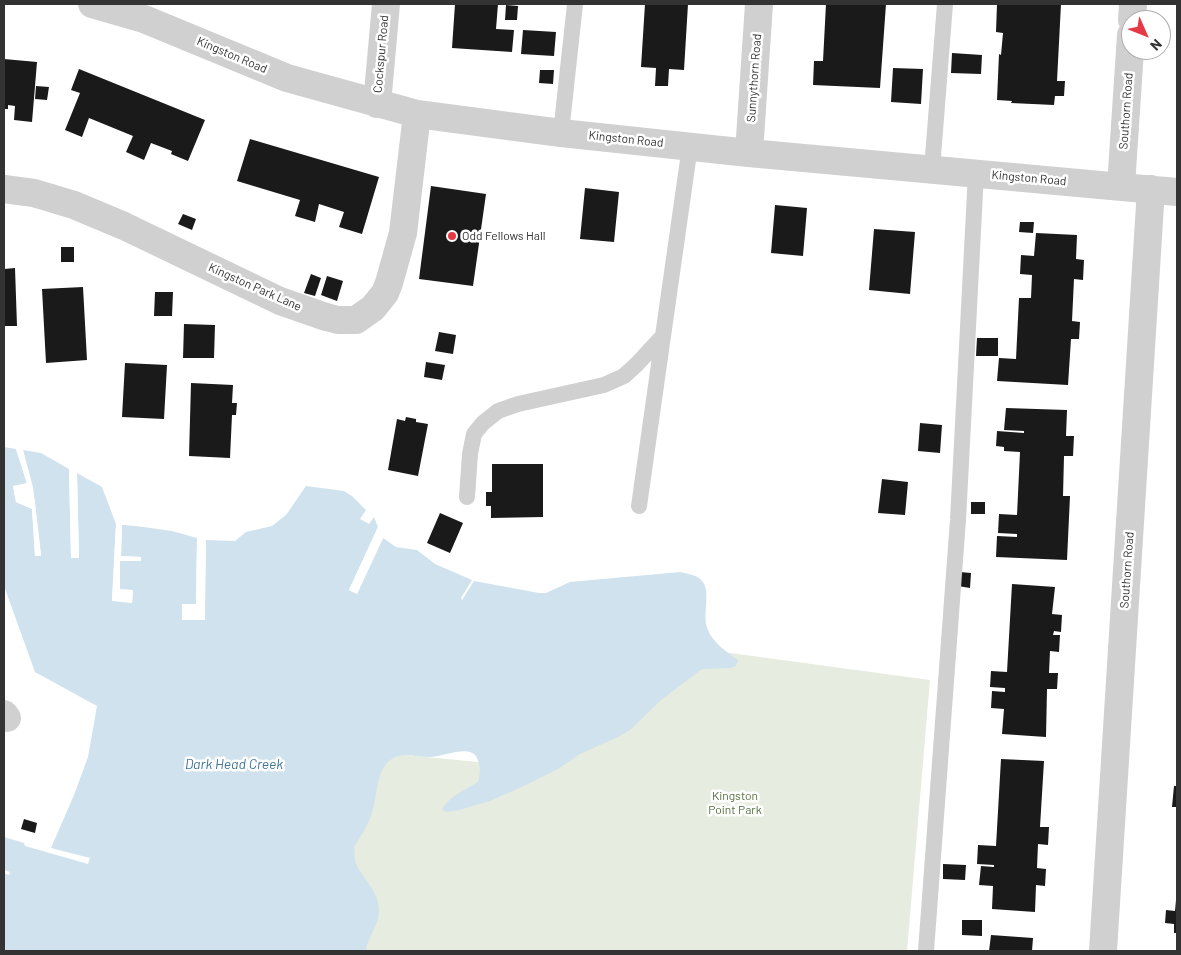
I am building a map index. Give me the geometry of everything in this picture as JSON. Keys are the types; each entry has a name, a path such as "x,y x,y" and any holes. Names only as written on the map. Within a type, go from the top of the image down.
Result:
{"street":[{"name":"Kingston Road","path":"92,4 144,19 287,78 417,114 561,133 1164,190"},
{"name":"Cockspur Road","path":"377,104 386,4"},
{"name":"Sunnythorn Road","path":"749,152 759,4"},
{"name":"Southorn Road","path":"1121,186 1129,60"},
{"name":"Kingston Park Lane","path":"4,189 34,193 74,205 124,226 280,301 338,320 356,320 373,308 385,293 389,283 402,233 417,114"},
{"name":"Southorn Road","path":"1103,951 1164,190"}],"lane":[{"path":"561,133 575,4"},
{"path":"932,169 945,4"},
{"path":"639,506 690,146"},
{"path":"926,951 958,520 976,173"},
{"path":"467,497 470,454 474,434 483,423 498,411 518,404 604,385 624,376 663,336"}],"green space":[{"name":"Kingston Point Park","path":"686,647 930,680 907,951 344,951 345,815 394,754 478,762 549,757"}],"water":[{"name":"Dark Head Creek","path":"4,447 16,449 27,484 13,486 16,502 32,509 35,556 41,555 35,502 23,450 41,453 69,469 71,558 79,558 77,473 102,487 116,524 112,600 132,603 133,590 120,590 120,561 141,561 141,557 121,556 122,524 172,531 197,538 196,604 182,604 182,619 204,620 206,540 235,541 246,532 272,526 286,515 306,486 344,491 366,510 360,519 369,524 374,517 378,527 349,590 357,594 383,538 396,547 417,550 435,564 472,580 461,598 462,600 474,581 546,593 570,582 680,572 693,575 701,580 705,586 706,623 710,635 738,660 736,666 731,668 702,669 661,700 630,730 618,737 580,754 558,769 528,784 490,801 459,810 446,812 442,809 453,797 478,782 480,771 475,755 464,751 432,757 403,755 393,758 381,773 374,807 354,847 356,864 377,898 379,911 366,951 4,951 4,873 9,875 10,872 4,870 4,837 24,843 25,846 88,864 90,858 51,848 88,757 97,706 35,672 4,586"}],"pier":[{"path":"16,449 19,449 23,464 20,449 23,450 33,487 41,556 35,556 32,509 16,502 13,486 27,483"},
{"path":"69,469 71,470 73,556 76,556 75,472 77,473 79,558 71,558"},
{"path":"103,485 118,524 114,598 130,600 130,593 117,590 120,523 170,528 122,525 121,556 141,557 141,561 120,561 120,589 133,590 132,603 112,601 116,524"},
{"path":"378,527 380,530 352,589 356,591 382,536 383,538 357,594 349,590"},
{"path":"197,538 199,539 198,604 196,607 185,607 185,617 202,618 204,539 206,540 205,620 182,620 182,604 196,604"}],"building":[{"path":"455,4 498,4 496,29 514,30 512,52 452,48"},
{"path":"645,4 688,4 684,70 669,69 668,86 655,86 656,68 641,67"},
{"path":"826,4 886,4 880,88 813,85 814,61 823,61"},
{"path":"997,4 1061,4 1057,81 1065,81 1064,96 1055,96 1054,105 1011,103 1012,101 997,100 999,54 1001,55 1003,33 996,32"},
{"path":"506,5 518,6 517,20 505,20"},
{"path":"523,30 556,32 554,56 521,54"},
{"path":"952,53 982,55 981,74 951,73"},
{"path":"4,59 37,62 32,122 14,120 15,106 8,105 8,109 4,109"},
{"path":"893,68 923,69 921,104 891,102"},
{"path":"79,69 205,120 188,161 171,154 172,151 151,143 144,160 126,152 133,136 89,118 82,137 65,130 80,93 71,90"},
{"path":"540,70 554,70 553,84 539,83"},
{"path":"36,86 49,87 47,100 35,99"},
{"path":"250,139 379,177 362,234 339,227 344,212 319,204 315,222 295,216 300,200 237,181"},
{"name":"Odd Fellows Hall","path":"431,186 486,194 473,286 419,279"},
{"path":"585,188 619,192 614,242 580,239"},
{"path":"775,205 807,208 803,256 771,253"},
{"path":"183,214 196,219 192,230 178,224"},
{"path":"1020,222 1034,222 1033,233 1019,232"},
{"path":"874,229 915,232 910,294 869,290"},
{"path":"1036,233 1077,235 1076,259 1084,260 1083,280 1074,279 1072,321 1080,322 1079,339 1071,339 1068,385 997,381 999,358 1016,359 1019,298 1031,298 1032,275 1020,274 1021,255 1034,256"},
{"path":"61,247 74,247 74,262 61,262"},
{"path":"15,268 17,326 4,326 4,269"},
{"path":"311,274 321,278 315,296 304,293"},
{"path":"327,276 343,281 337,301 321,295"},
{"path":"83,287 87,360 46,363 42,289"},
{"path":"155,292 173,292 172,316 154,316"},
{"path":"184,324 215,325 214,358 183,358"},
{"path":"439,332 456,335 453,354 435,351"},
{"path":"977,338 998,338 998,356 976,356"},
{"path":"426,362 445,365 442,380 424,377"},
{"path":"125,363 167,365 164,419 122,417"},
{"path":"191,383 233,385 232,403 237,403 236,415 232,415 230,458 189,456"},
{"path":"1006,408 1067,410 1066,436 1074,436 1073,456 1064,456 1063,496 1070,496 1067,560 996,557 997,536 1017,537 1017,534 998,533 999,514 1017,515 1020,452 1004,451 1004,447 996,446 997,431 1024,433 1024,431 1004,430"},
{"path":"406,417 416,419 416,422 428,424 418,476 388,470 397,419 405,421"},
{"path":"920,423 942,425 940,453 918,451"},
{"path":"492,464 543,464 543,517 491,518 491,506 486,506 486,492 492,492"},
{"path":"882,479 908,482 905,515 878,513"},
{"path":"971,502 985,502 985,514 971,514"},
{"path":"440,513 463,523 450,553 427,543"},
{"path":"960,572 971,573 970,588 958,586"},
{"path":"1012,584 1055,587 1052,614 1062,615 1061,632 1054,631 1053,635 1060,635 1059,652 1050,651 1049,673 1058,673 1057,689 1047,689 1046,737 1002,734 1004,709 991,708 992,691 1005,692 1005,688 990,687 991,671 1007,672"},
{"path":"1001,759 1044,761 1040,827 1049,827 1048,845 1038,844 1037,868 1046,869 1045,886 1036,885 1035,912 992,909 993,886 979,885 981,866 994,867 994,865 977,864 978,845 996,846"},
{"path":"1174,786 1177,786 1177,807 1172,807"},
{"path":"24,819 37,823 35,833 21,829"},
{"path":"943,864 966,865 965,880 943,879"},
{"path":"1176,900 1177,933 1174,933 1174,924 1165,923 1166,910 1175,911"},
{"path":"962,920 982,920 982,936 962,935"},
{"path":"991,935 1033,938 1032,951 989,951"}],"place":[{"name":"Odd Fellows Hall","path":"452,236"}]}
